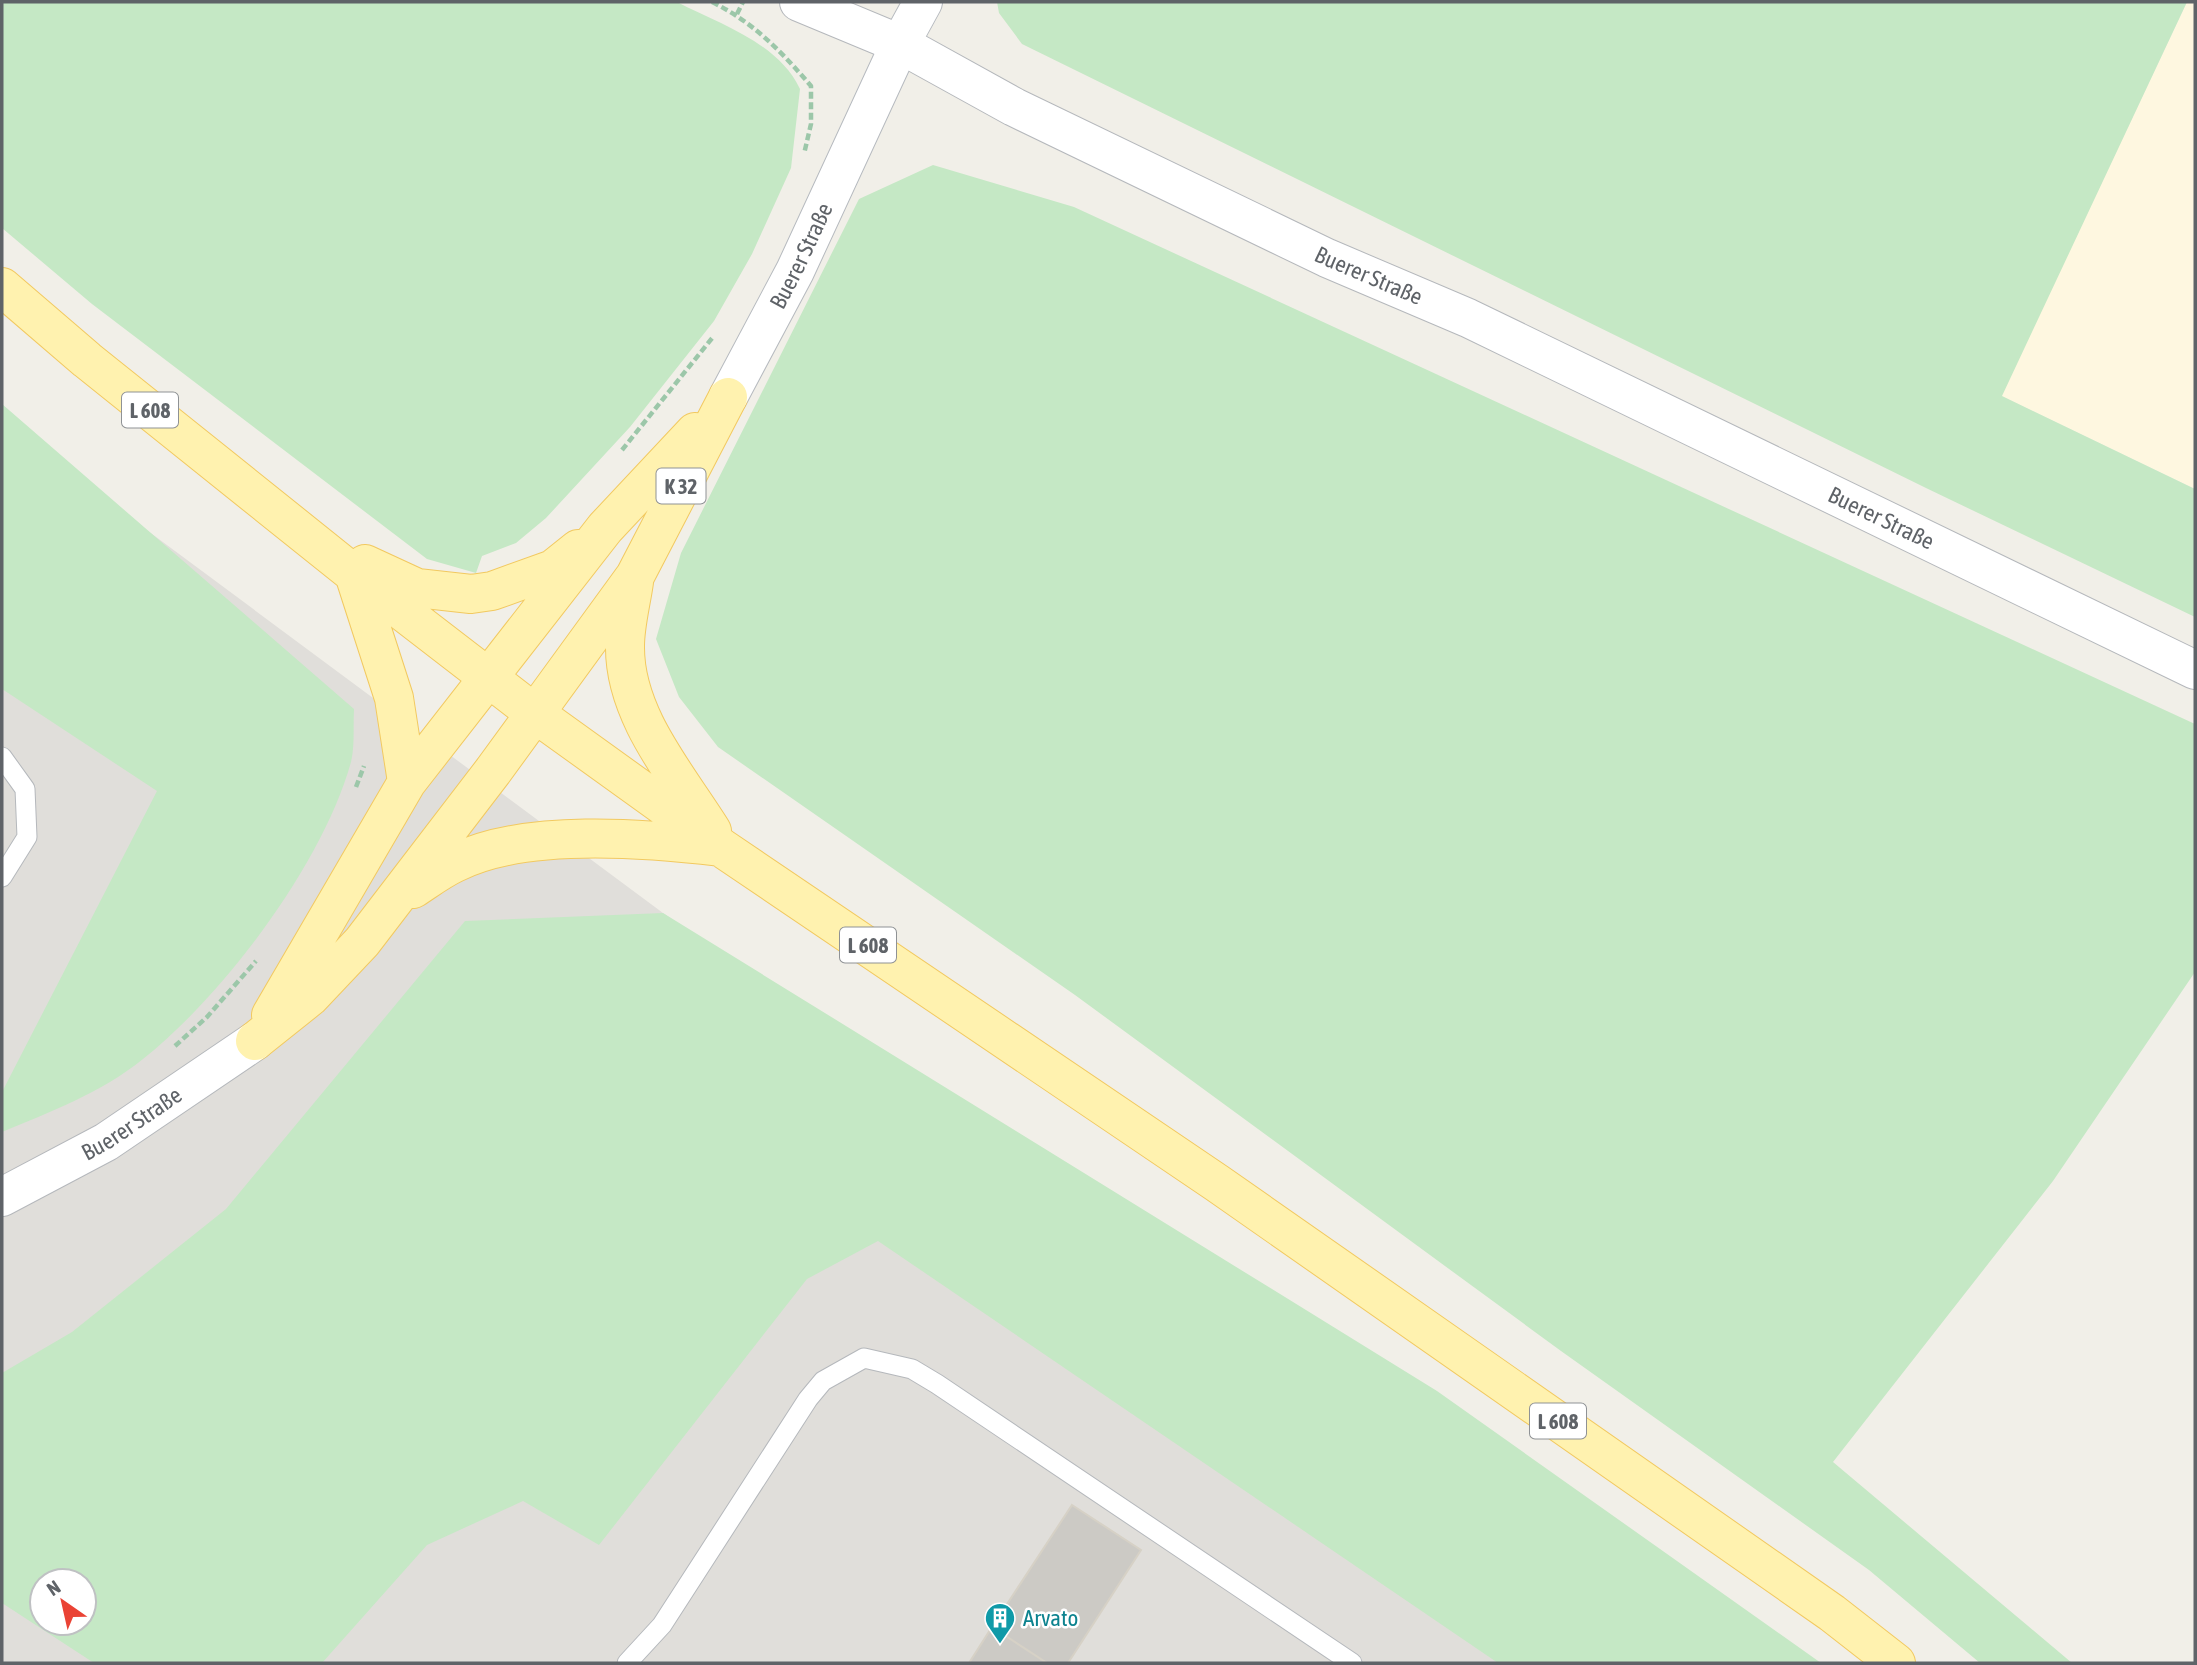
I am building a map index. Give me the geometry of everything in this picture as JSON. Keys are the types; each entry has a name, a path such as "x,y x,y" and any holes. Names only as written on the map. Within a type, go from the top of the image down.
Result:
{"main road":[{"name":"L 608","path":"2,287 87,360 354,574 533,712 722,848 1228,1191 1821,1605 1896,1663"},
{"path":"255,1041 407,782 605,528 728,397"},
{"name":"K 32","path":"533,712 635,576 728,397"},
{"path":"300,530 417,588 471,594 492,591 553,569 605,528"},
{"path":"354,574 394,698 407,782"},
{"path":"635,576 625,646 633,699 644,722 722,848"},
{"path":"255,1041 310,997 362,942 533,712"},
{"path":"393,901 455,863 488,850 543,842 625,837 722,848"}],"street":[{"path":"799,2 900,44 923,2"},
{"name":"Buerer Straße","path":"728,397 795,271 900,44 1014,107 1089,144 1327,258 1480,324 2195,670"},
{"name":"Buerer Straße","path":"2,1197 115,1137 255,1041"}],"lane":[{"path":"2,757 25,789 27,837 2,877"},
{"path":"627,1663 662,1625 808,1399 823,1381 864,1358 912,1369 937,1384 1352,1663"}],"path":[{"path":"712,2 737,14 766,36 811,86 811,124 803,156"},
{"path":"737,14 743,2"},
{"path":"616,457 718,330"},
{"path":"354,792 364,769 365,758"},
{"path":"168,1052 207,1017 260,955"}],"shaded area":[{"path":"2187,2 2195,2 2195,489 2001,396"},
{"path":"148,531 663,913 1731,1663 2,1663 2,615"}],"green space":[{"path":"2,2 677,2 746,36 777,59 790,73 800,89 791,168 752,254 714,321 630,427 546,518 516,543 482,556 476,573 427,559 92,304 2,228"},
{"path":"997,2 2187,2 2002,396 2195,489 2195,617 1926,488 1022,44 999,13"},
{"path":"933,165 1074,207 2195,724 2195,972 2053,1181 1833,1462 2072,1663 1980,1663 1869,1570 1561,1351 1075,995 718,747 679,697 656,639 681,553 859,199"},
{"path":"2,404 354,709 351,762 337,801 295,883 237,963 174,1032 127,1071 75,1101 2,1132 2,1092 157,791 2,689"},
{"path":"663,913 1437,1391 1821,1663 1498,1663 878,1241 807,1279 599,1545 523,1501 427,1545 322,1663 94,1663 54,1637 98,1637 98,1567 28,1567 28,1620 2,1603 2,1373 72,1332 226,1209 465,921"}],"building":[{"path":"1072,1505 1141,1550 1068,1663 1047,1663 992,1627"},
{"name":"Arvato","path":"992,1627 1047,1663 969,1663"}],"place":[{"name":"Arvato","path":"1000,1645"}]}
